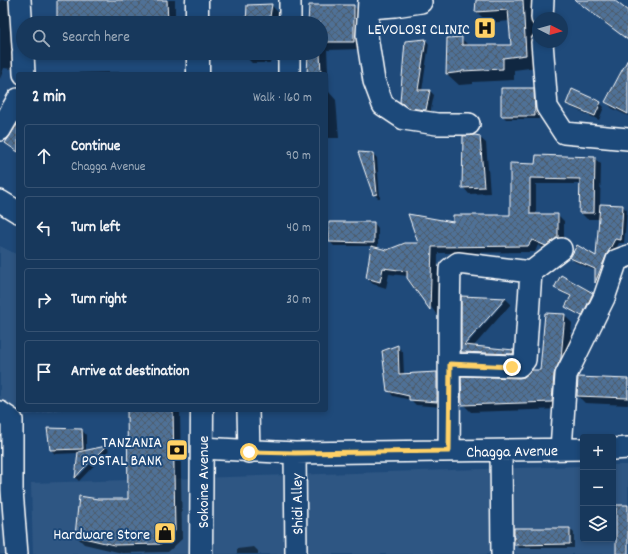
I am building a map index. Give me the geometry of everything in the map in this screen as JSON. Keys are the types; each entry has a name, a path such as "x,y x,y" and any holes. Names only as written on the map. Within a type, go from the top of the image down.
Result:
{"main road":[{"path":"196,0 197,16"},
{"path":"198,60 198,72"},
{"name":"Sokoine Avenue","path":"201,554 202,412"}],"street":[{"path":"20,0 21,16"},
{"path":"290,0 290,16"},
{"path":"542,12 543,0"},
{"path":"421,2 396,6 369,4 367,36 374,81 383,106 404,119 436,124 469,124"},
{"path":"542,48 547,107 564,133 628,139"},
{"path":"23,60 24,72"},
{"path":"289,60 289,72"},
{"path":"0,130 16,102"},
{"path":"0,202 16,211"},
{"path":"449,451 450,364 448,326 450,268 458,263 531,272 561,249"},
{"path":"561,450 566,376 604,298 617,260 628,256"},
{"path":"450,364 519,366 524,360 531,272"},
{"path":"248,412 249,452"},
{"path":"6,416 17,554"},
{"name":"Chagga Avenue","path":"202,448 249,452 295,453 580,449"},
{"path":"616,449 628,448"},
{"path":"501,451 502,554"},
{"name":"Shidi Alley","path":"295,453 296,554"}],"shaded area":[{"path":"0,246 16,254 16,412 48,412 0,419"},
{"path":"0,419 7,554 0,554"},
{"path":"616,465 628,465 628,554 33,554 31,483 580,466 580,542 616,542"}],"building":[{"path":"57,0 167,0 168,16 57,16"},
{"path":"476,0 523,0 526,55 503,58 503,69 462,71 446,74 447,38 462,37 462,45 511,45 508,10 475,12"},
{"path":"575,0 614,0 628,11 628,40"},
{"path":"272,4 270,16 246,16 247,5"},
{"path":"309,5 354,5 354,42 328,42 328,16 308,16"},
{"path":"426,39 418,90 430,90 426,110 408,108 400,102 405,41"},
{"path":"628,59 628,114 605,102"},
{"path":"308,60 320,60 321,72 307,72"},
{"path":"501,88 534,88 535,116 501,116"},
{"path":"572,89 601,102 595,116 566,104"},
{"path":"16,126 16,151 5,143"},
{"path":"463,136 480,136 484,187 462,188"},
{"path":"358,152 373,153 377,194 373,195"},
{"path":"536,155 595,157 594,213 579,213 580,179 530,178 530,214 558,214 558,237 546,246 532,240 528,246 432,247 430,310 407,278 407,271 383,268 380,282 366,278 371,246 387,250 405,243 418,243 408,214 453,222 453,215 510,215 510,163 535,164"},
{"path":"600,204 623,205 621,240 615,239 595,283 595,269 570,258 577,245 596,256"},
{"path":"329,222 374,222 374,243 329,242"},
{"path":"561,275 593,293 582,316 565,307 571,296 554,288"},
{"path":"461,296 506,298 464,345 514,350 513,354 461,352"},
{"path":"545,313 565,314 561,358 554,374 552,402 462,405 461,376 519,378 524,377 532,370 540,370"},
{"path":"398,345 399,374 437,372 437,402 409,400 409,396 387,391 382,351"},
{"path":"578,377 628,379 628,398 577,396"},
{"path":"127,412 173,412 175,531 160,544 114,545 75,536 79,496 98,499 128,499"},
{"path":"47,428 82,429 83,449 50,450"},
{"path":"106,446 81,471 75,478 78,452"},
{"path":"628,505 628,554 616,554 616,506"},
{"path":"514,528 570,528 570,544 514,545"}],"place":[{"name":"LEVOLOSI CLINIC","path":"485,28"},
{"name":"TANZANIA POSTAL BANK","path":"177,450"},
{"name":"Hardware Store","path":"165,533"}],"route":[{"path":"249,452 295,453 449,451 450,364 512,367"}]}
